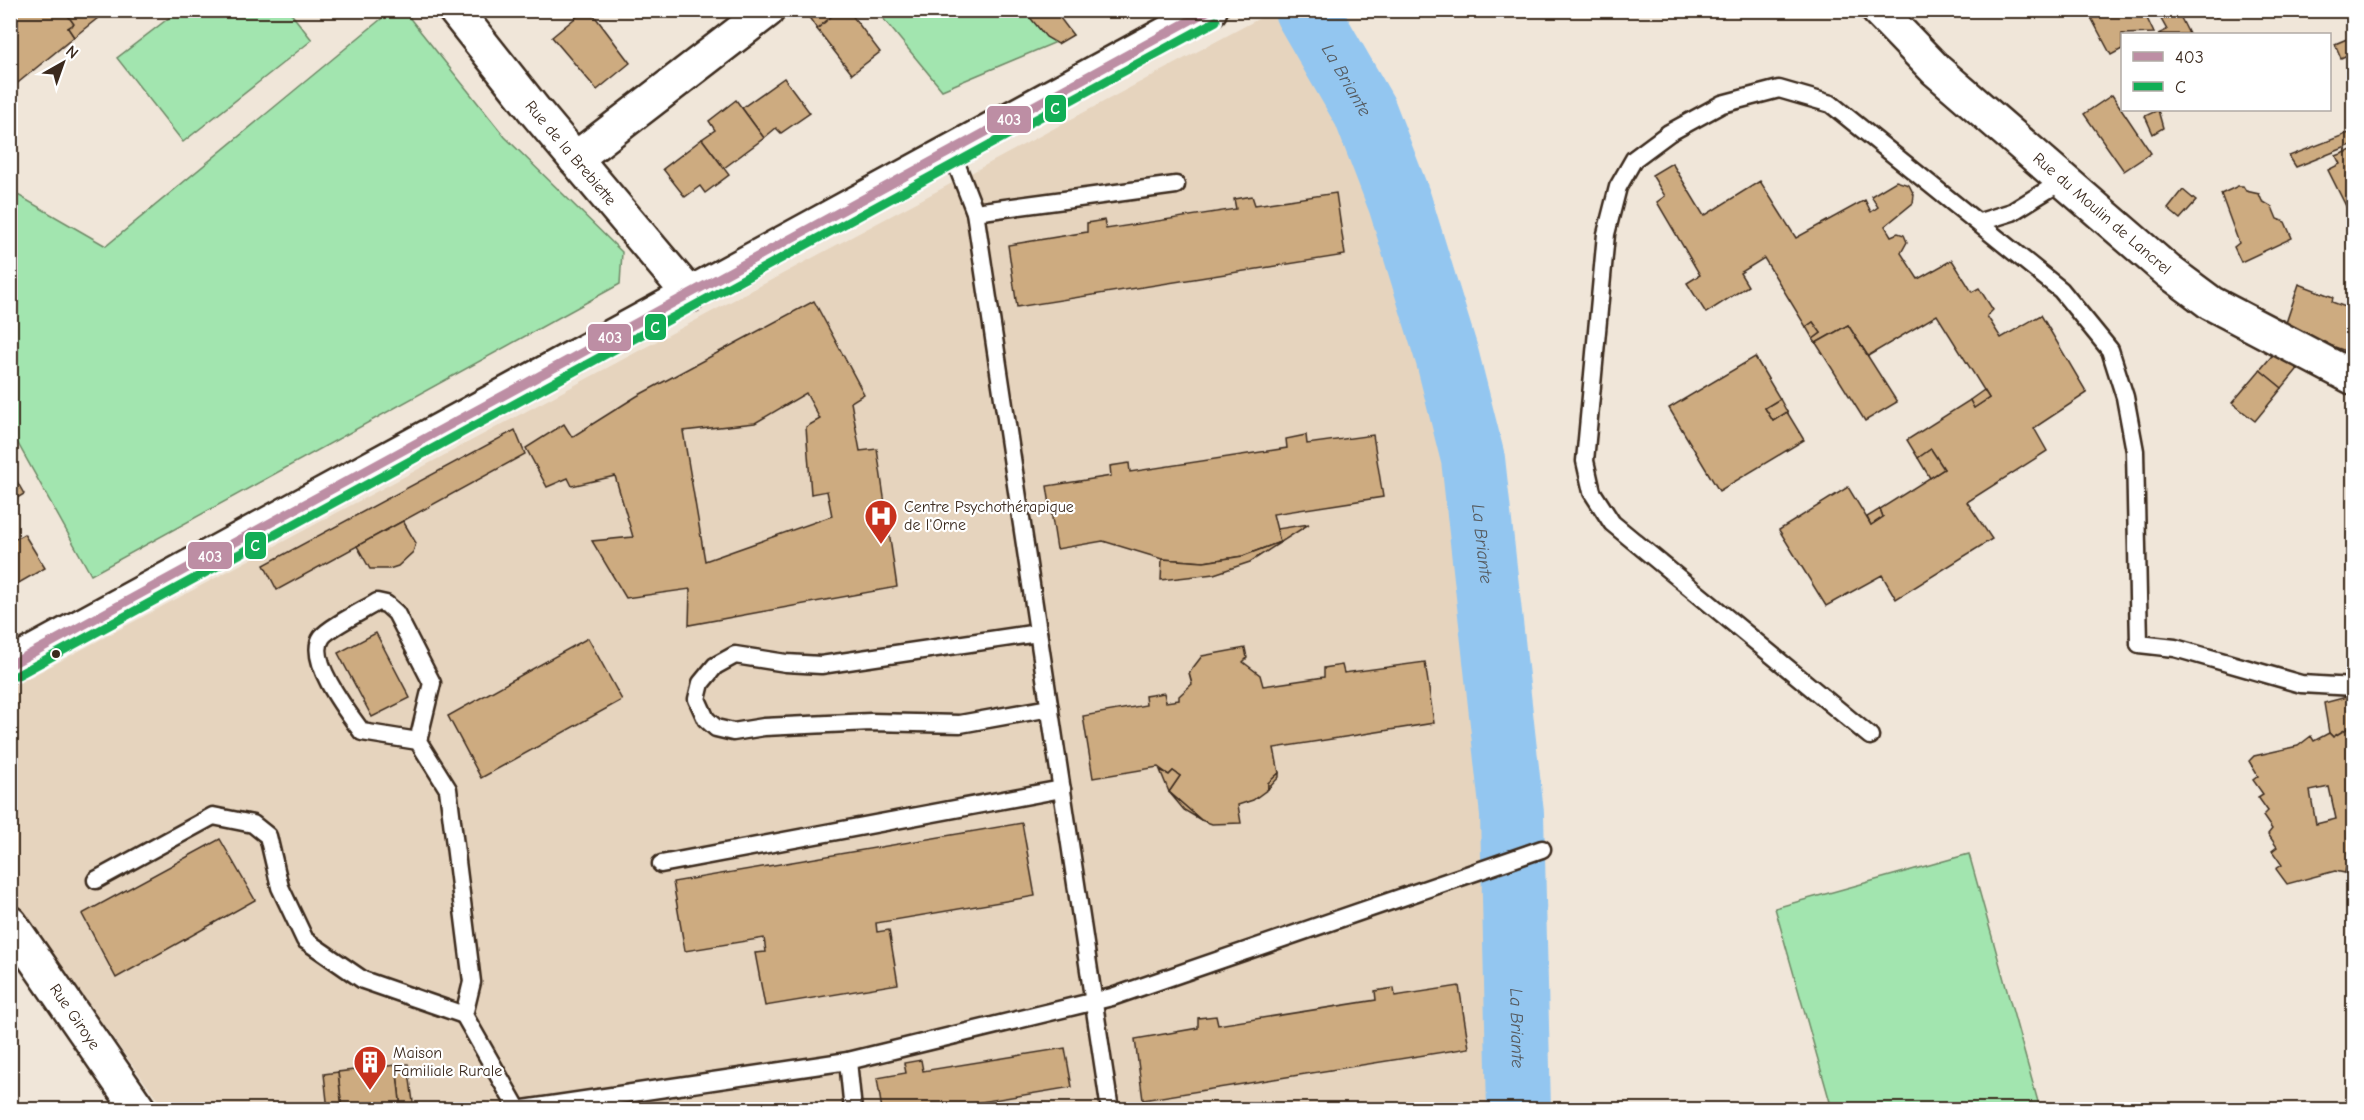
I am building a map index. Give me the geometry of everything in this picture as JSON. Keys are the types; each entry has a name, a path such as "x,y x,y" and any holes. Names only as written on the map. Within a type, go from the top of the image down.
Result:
{"street":[{"name":"Rue de la Brebiette","path":"455,10 575,159 690,295"},
{"path":"10,665 952,153 1210,10"},
{"path":"575,159 767,11"},
{"name":"Rue du Moulin de Lancrel","path":"1892,15 1936,70 2168,271 2211,303 2354,378"},
{"name":"Rue Giroye","path":"10,923 139,1110"}],"lane":[{"path":"1870,736 1612,523 1592,492 1585,461 1606,234 1618,187 1634,159 1669,133 1722,104 1779,89 1831,104 1980,222 2061,290 2110,350 2125,397 2134,451 2139,644 2175,648 2301,684 2354,687"},
{"path":"952,153 975,212 1110,1110"},
{"path":"1980,222 2012,212 2062,181"},
{"path":"975,212 1176,185"},
{"path":"418,741 362,732 321,668 317,650 322,636 377,602 386,604 396,613 432,683 418,741 448,789 472,982 464,1016"},
{"path":"1038,633 821,664 786,663 735,655 715,666 701,683 697,699 706,719 716,728 733,732 764,727 871,722 960,724 1050,708"},
{"path":"661,864 1062,789"},
{"path":"96,880 213,816 253,824 268,836 280,887 305,940 363,980 464,1016 517,1109 848,1061 1094,1001 1542,849"},
{"path":"848,1061 854,1110"}],"shaded area":[{"name":"Centre Psychothérapique de l'Orne","path":"1273,11 1306,11 1365,112 1400,203 1447,356 1473,459 1512,814 1519,1109 164,1109 11,896 10,688"}],"green space":[{"path":"392,10 404,11 505,137 622,252 620,284 91,575 11,431 11,191 106,246"},
{"path":"178,11 289,11 312,40 183,142 117,58"},
{"path":"877,11 1053,11 1073,35 942,90"},
{"path":"1969,854 2040,1109 1832,1109 1775,908"}],"building":[{"path":"10,10 64,10 74,24 68,28 74,37 14,86 10,81"},
{"path":"64,10 108,10 74,37 68,28 74,24"},
{"path":"585,10 590,10 630,63 597,90 552,37"},
{"path":"804,10 839,10 817,29"},
{"path":"839,10 848,10 880,52 852,74 817,29"},
{"path":"1033,10 1054,10 1073,35 1058,44 1046,37 1028,15"},
{"path":"2087,10 2143,10 2154,33 2121,33 2121,50 2111,55"},
{"path":"2177,10 2188,33 2160,33 2167,30 2161,19"},
{"path":"2214,10 2231,10 2216,17"},
{"path":"2354,36 2354,52 2341,58 2335,44"},
{"path":"784,78 810,113 781,133 776,128 764,138 742,108"},
{"path":"2112,95 2151,153 2124,171 2084,114"},
{"path":"736,100 764,138 724,168 702,139 715,130 709,121"},
{"path":"2158,111 2163,128 2153,134 2145,116"},
{"path":"2354,131 2354,144 2296,167 2289,156"},
{"path":"702,139 729,175 705,193 700,186 685,197 663,169"},
{"path":"2354,149 2354,215 2351,216 2328,170 2340,164 2336,156"},
{"path":"1672,163 1704,216 1760,181 1796,238 1865,200 1871,212 1878,207 1871,196 1896,181 1909,185 1914,195 1913,203 1885,226 1891,236 1898,233 1904,235 1907,242 1901,253 1918,279 1952,260 1972,292 1979,288 1993,310 1987,316 2001,338 2041,315 2087,393 2034,428 2047,451 1967,502 1992,539 1896,599 1882,575 1826,606 1779,530 1848,487 1871,525 1883,517 1880,509 1944,469 1931,449 1918,458 1907,440 1970,400 1974,408 1989,398 1937,315 1868,356 1848,325 1816,343 1813,339 1821,333 1813,322 1806,327 1764,258 1740,273 1748,286 1706,313 1687,283 1700,275 1657,202 1665,196 1652,175"},
{"path":"2243,186 2246,191 2259,194 2262,201 2272,207 2277,219 2285,222 2292,238 2241,262 2234,247 2239,243 2221,194"},
{"path":"2183,190 2196,201 2180,219 2168,209"},
{"path":"1336,193 1345,255 1017,307 1008,245 1087,232 1087,223 1104,220 1106,229 1236,209 1234,199 1252,196 1255,205"},
{"path":"2299,284 2333,297 2332,302 2354,310 2354,354 2321,342 2286,323"},
{"path":"814,301 864,394 851,402 860,451 877,449 897,587 689,625 690,589 626,598 592,541 633,537 615,476 572,486 568,478 547,487 526,448 564,424 572,437 637,396","holes":["806,393 820,419 806,427 811,494 827,491 832,516 705,561 683,431 755,423"]},
{"path":"1813,322 1821,333 1813,339 1806,327"},
{"path":"1848,325 1897,402 1865,421 1816,343"},
{"path":"2276,351 2301,365 2282,388 2260,370"},
{"path":"1755,357 1780,399 1765,408 1773,421 1787,412 1804,440 1719,491 1669,408"},
{"path":"2260,370 2282,388 2255,421 2232,403"},
{"path":"1984,390 1989,398 1974,408 1970,400"},
{"path":"1780,399 1787,412 1773,421 1765,408"},
{"path":"515,430 525,454 277,590 264,565"},
{"path":"1306,435 1307,444 1373,435 1383,497 1273,514 1280,542 1243,556 1204,562 1162,559 1103,541 1057,549 1047,486 1111,476 1110,466 1129,463 1130,472 1287,448 1286,439"},
{"path":"1931,449 1944,469 1930,478 1918,458"},
{"path":"10,469 24,494 12,501 10,499"},
{"path":"1880,509 1883,517 1871,525 1867,517"},
{"path":"403,521 416,543 413,552 398,566 389,569 370,569 357,546"},
{"path":"1309,524 1250,562 1214,574 1161,580 1162,559 1204,562 1243,556 1280,542 1277,529"},
{"path":"24,534 45,568 10,588 10,542"},
{"path":"376,633 410,698 372,717 338,653"},
{"path":"588,638 622,700 481,778 448,716"},
{"path":"1245,648 1247,658 1243,662 1260,675 1263,686 1324,677 1324,668 1342,665 1344,673 1425,662 1434,723 1274,748 1279,773 1268,783 1268,789 1253,800 1238,805 1241,823 1212,824 1201,820 1169,792 1180,776 1173,771 1169,775 1158,767 1093,778 1083,716 1146,705 1145,696 1164,693 1166,702 1179,700 1179,696 1192,684 1189,673 1202,656"},
{"path":"2354,695 2354,731 2348,728 2333,737 2329,733 2324,703"},
{"path":"2348,728 2354,731 2354,867 2346,867 2345,873 2335,871 2287,884 2276,869 2282,865 2272,851 2277,847 2268,834 2272,829 2263,816 2268,811 2258,797 2263,794 2253,780 2258,776 2249,761 2254,756 2298,746 2311,736 2314,741 2329,733 2333,737","holes":["2329,787 2336,819 2316,824 2310,791"]},
{"path":"1160,770 1169,775 1173,771 1180,776 1169,792"},
{"path":"1279,773 1279,777 1268,789 1268,783"},
{"path":"1169,792 1201,820 1184,810"},
{"path":"1022,823 1035,896 876,923 877,932 889,930 898,984 765,1006 755,953 766,952 764,938 685,951 673,882"},
{"path":"220,839 255,900 116,978 82,914"},
{"path":"1459,986 1469,1048 1143,1100 1135,1039 1198,1028 1198,1018 1216,1016 1218,1025 1376,1000 1375,991 1394,988 1395,996"},
{"path":"1065,1048 1072,1087 933,1110 882,1110 877,1078 906,1073 904,1063 921,1060 923,1071"},
{"path":"408,1064 414,1110 401,1110 396,1065"},
{"name":"Maison Familiale Rurale","path":"396,1065 401,1110 342,1110 338,1072"},
{"path":"338,1072 342,1110 328,1110 324,1074"}],"waterway":[{"name":"La Briante","path":"1306,10 1365,112 1400,203 1447,356 1473,459 1512,814 1519,1110"}],"transit line":[{"name":"403","path":"10,665 1209,10"},
{"name":"C","path":"16,676 1216,21"}],"place":[{"name":"Centre Psychothérapique de l'Orne","path":"881,545"},
{"name":"Maison Familiale Rurale","path":"370,1091"}]}
